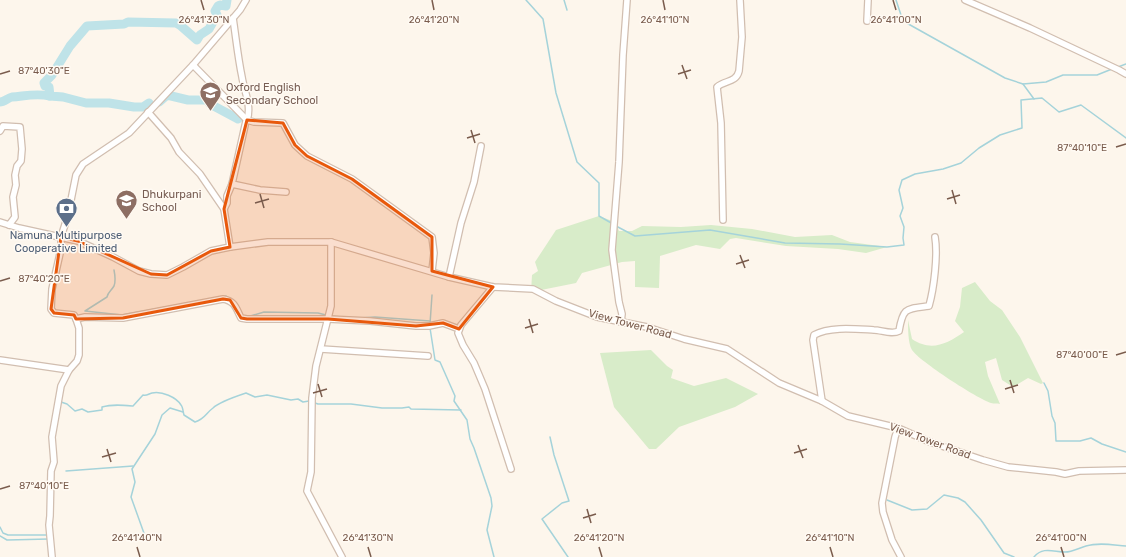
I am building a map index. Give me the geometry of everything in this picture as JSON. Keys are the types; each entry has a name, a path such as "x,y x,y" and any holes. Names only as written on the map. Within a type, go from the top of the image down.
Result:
{"street":[{"path":"52,557 49,525 51,471 54,462 52,437 61,386 69,370 77,361 79,355 79,328 74,315 54,313 51,309 52,289 61,249 61,237 68,215 76,175 83,164 129,133 193,65 240,10 246,0"},
{"path":"621,322 622,314 612,250 612,236 620,142 623,55 627,0"},
{"path":"723,220 721,123 717,87 720,84 735,79 738,76 742,37 740,0"},
{"path":"868,0 868,21"},
{"path":"965,0 1030,28 1126,74"},
{"path":"224,209 232,184 237,157 249,114 233,18"},
{"path":"193,65 247,120 254,122 283,123 295,145 307,156 352,179 432,237 434,253 432,271"},
{"path":"148,112 171,138 179,152 200,174 224,209 230,247"},
{"path":"0,131 3,126 20,127 22,143 21,161 17,166 15,175 16,185 12,197 15,217 9,225"},
{"path":"449,277 461,223 474,182 481,146"},
{"path":"232,184 248,186 260,190 286,192"},
{"name":"View Tower Road","path":"0,222 78,241 139,271 151,274 167,275 211,251 230,247 268,242 332,242 449,277 493,288 533,289 597,317 647,327 700,344 727,349 779,383 822,401 848,416 898,428 930,442 983,460 1008,467 1065,474 1079,471 1126,470"},
{"path":"822,401 813,340 814,334 820,331 833,329 874,330 892,333 899,331 902,316 906,311 914,308 929,306 935,272 935,237"},
{"path":"332,242 331,306 316,366 312,398 311,472 307,491 342,557"},
{"path":"493,288 458,329 458,333 463,345 474,363 485,389 510,469"},
{"path":"76,319 85,317 123,318 223,299 230,300 234,303 241,318 247,319 328,319 370,321 416,326 429,326 443,323 458,329"},
{"path":"321,349 428,356"},
{"path":"0,360 69,370"},
{"path":"898,428 882,503 883,512 892,540 902,557"}],"highlighted area":[{"path":"247,120 283,123 295,145 307,156 352,179 432,237 432,271 493,287 459,329 443,323 416,326 328,319 247,319 241,318 230,300 223,299 123,318 76,319 74,315 54,313 51,309 61,237 78,241 151,274 167,275 211,251 230,247 224,209"}],"green space":[{"path":"599,216 615,222 619,231 632,231 642,226 681,227 711,225 752,229 795,237 832,235 850,242 887,247 866,253 838,249 786,246 736,238 730,239 720,249 696,245 660,256 659,288 635,287 635,261 622,262 582,273 576,283 531,292 532,275 538,271 535,262 556,230"},
{"path":"975,282 990,301 1002,310 1020,337 1043,383 1041,384 1028,378 1013,387 1002,380 996,358 985,362 988,376 1000,404 992,403 974,395 925,362 912,350 908,335 908,320 912,339 926,345 932,346 945,343 964,332 955,321 960,307 962,288"},
{"path":"651,350 673,370 671,378 694,386 726,378 758,394 735,407 679,427 656,449 649,449 614,407 600,353"}],"waterway":[{"path":"149,103 143,107 109,103 86,103 63,97 50,96 49,87 45,86 44,83 52,75 70,46 87,26 124,24 128,22 176,23 197,40 200,35 209,29 217,15 215,11 218,6 226,6 227,0"},
{"path":"526,0 543,19 556,93 577,162 599,183 599,216 613,224"},
{"path":"564,0 567,10"},
{"path":"896,0 903,21 1005,78 1023,84 1034,99"},
{"path":"1118,67 1126,64"},
{"path":"1023,84 1046,82 1063,75 1097,75 1112,69"},
{"path":"0,102 12,97 35,95 50,96"},
{"path":"159,102 167,95 188,100 207,100 210,104 238,119"},
{"path":"616,226 635,236 710,230 785,243 887,247 904,245 904,227 900,216 903,208 899,190 902,180 915,174 943,169 961,163 979,148 1000,135 1022,128 1021,100 1042,98 1059,112 1081,105 1126,138"},
{"path":"114,270 115,284 107,297 85,311 122,315 210,299"},
{"path":"430,324 432,295"},
{"path":"221,297 226,296 235,302"},
{"path":"247,317 264,312 318,313 326,315"},
{"path":"330,316 342,317"},
{"path":"360,318 375,317 430,321"},
{"path":"430,328 435,360 440,362 455,396 454,401 467,420 470,439 491,498 492,506 487,530 494,557"},
{"path":"1044,383 1048,391 1052,416 1055,423 1056,441 1080,441 1091,438 1102,444 1126,452"},
{"path":"61,402 67,404 75,411 82,409 88,412 102,410 102,407 110,405 133,406 143,395 160,393 176,399 182,406 184,415 195,422 219,404 228,399 246,393 255,397 267,395 291,400 298,399 303,402 309,401 318,404 351,404 382,408 409,407 411,409 461,410"},
{"path":"145,536 131,497 135,482 132,469 155,434 162,415 170,408 183,412"},
{"path":"550,437 554,455 569,501 562,503 542,519 568,557"},
{"path":"66,471 133,466"},
{"path":"887,500 912,510 927,509 944,495 958,498 965,502 981,520 1004,553 1014,557"},
{"path":"0,527 3,533 8,535 48,535"},
{"path":"0,536 7,540 49,539"},
{"path":"1034,557 1041,552 1049,550 1068,552 1096,544 1126,546"}],"place":[{"name":"Oxford English Secondary School","path":"211,112"},
{"name":"Dhukurpani School","path":"126,220"},
{"name":"Namuna Multipurpose Cooperative Limited","path":"66,228"}]}
